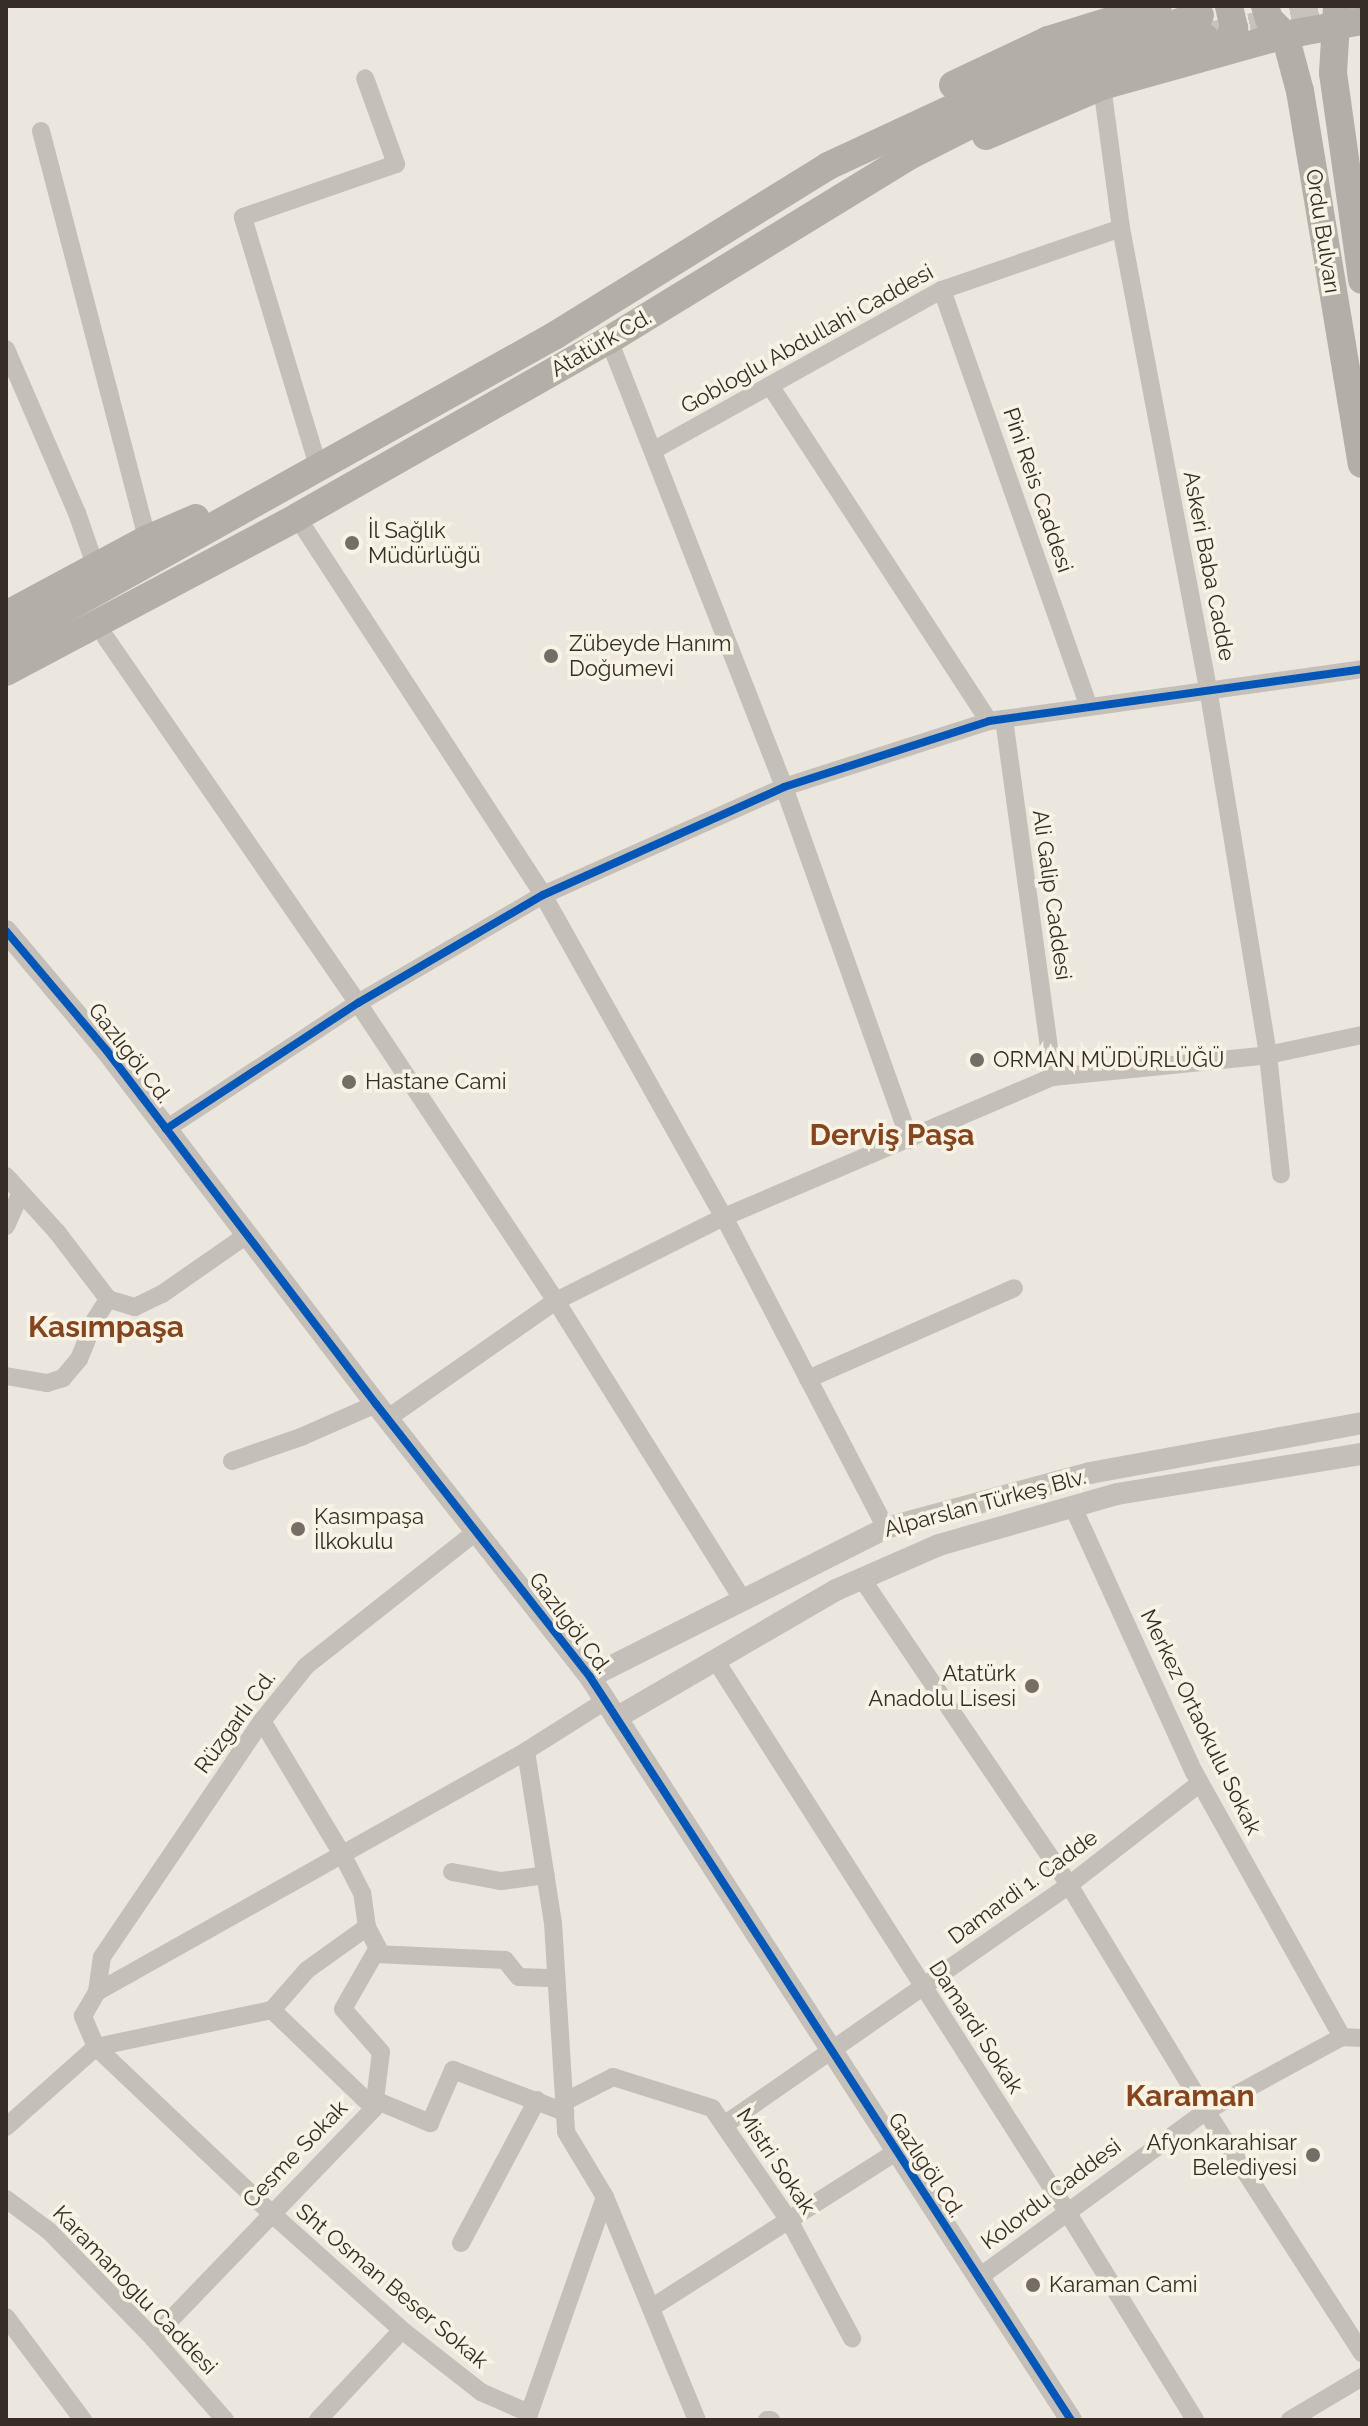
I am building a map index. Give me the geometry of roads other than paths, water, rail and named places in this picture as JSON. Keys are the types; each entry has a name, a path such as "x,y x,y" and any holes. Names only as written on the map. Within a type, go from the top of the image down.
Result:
{"main road":[{"path":"828,166 903,109 1048,40 1158,6"},
{"path":"835,202 1102,86 1209,35 1234,28 1229,6"},
{"name":"Ordu Bulvarı","path":"1265,6 1269,19 1285,35 1300,91 1325,227 1342,360 1362,464"},
{"path":"1209,35 1285,35 1344,17"},
{"name":"Ordu Bulvarı","path":"1344,17 1333,73 1353,171 1362,280"},
{"name":"Atatürk Cd.","path":"6,642 554,336 828,166 1033,71 1209,35"},
{"name":"Atatürk Cd.","path":"6,672 297,517 609,340 909,156 1018,101 1125,58 1209,35"},
{"path":"6,615 147,539 318,466"},
{"path":"6,692 239,563 297,517"}],"street":[{"path":"318,466 243,217 396,164 365,78"},
{"name":"Askeri Baba Cadde","path":"1102,86 1121,228 1208,688 1268,1055 1281,1174"},
{"path":"41,131 147,539"},
{"name":"Gobloglu Abdullahi Caddesi","path":"654,450 942,290 1121,228"},
{"name":"Pini Reis Caddesi","path":"942,290 1088,705"},
{"path":"609,340 784,787 910,1140"},
{"path":"6,349 96,568"},
{"path":"771,387 997,720"},
{"path":"297,517 543,895 724,1217 886,1528"},
{"path":"106,638 358,1003 556,1301 743,1600"},
{"path":"166,1129 358,1003 543,895 784,787 997,720 1208,688 1362,669"},
{"name":"Ali Galip Caddesi","path":"997,720 1053,1077"},
{"name":"Gazlıgöl Cd.","path":"6,931 107,1051 590,1677 1071,2420"},
{"path":"232,1461 382,1411 556,1301 724,1217 1053,1077 1268,1055 1362,1035"},
{"path":"6,1176 108,1299 135,1307 162,1294 247,1235"},
{"path":"6,1226 21,1193"},
{"path":"808,1379 1014,1288"},
{"path":"6,1376 47,1383 63,1378 79,1359 95,1320 108,1299"},
{"name":"Alparslan Türkeş Blv.","path":"590,1677 886,1528 1090,1473 1362,1423"},
{"name":"Alparslan Türkeş Blv.","path":"611,1710 716,1661 836,1590 939,1545 1117,1494 1362,1454"},
{"name":"Merkez Ortaokulu Sokak","path":"1073,1507 1200,1783 1342,2037"},
{"name":"Rüzgarlı Cd.","path":"96,2047 83,2016 97,1992 102,1957 262,1721 306,1666 477,1531"},
{"path":"862,1579 1069,1885 1206,2111 1362,2353"},
{"name":"Damardi Sokak","path":"716,1661 1066,2210 1195,2420"},
{"path":"97,1992 526,1751 611,1710"},
{"path":"262,1721 362,1893 367,1927 378,1948 375,1954 505,1960 519,1977 556,1978"},
{"path":"526,1751 546,1875 566,2132 605,2197 697,2420"},
{"name":"Damardi 1. Cadde","path":"724,2125 830,2050 923,1990 1069,1885 1200,1783"},
{"path":"452,1872 501,1881 546,1875"},
{"path":"6,2127 96,2047 272,2010 307,1970 367,1927"},
{"name":"Cesme Sokak","path":"153,2338 374,2104 381,2052 343,2009 375,1954"},
{"path":"272,2010 374,2104 430,2123 453,2070 564,2107"},
{"path":"1342,2037 1362,2038"},
{"name":"Kolordu Caddesi","path":"978,2278 1066,2210 1206,2111 1342,2037"},
{"name":"Sht Osman Beser Sokak","path":"96,2047 271,2213 402,2330 481,2392 528,2416"},
{"name":"Mistri Sokak","path":"564,2107 613,2077 712,2108 790,2222 852,2338"},
{"path":"461,2243 537,2100"},
{"path":"651,2308 896,2152"},
{"path":"528,2416 605,2197"},
{"name":"Karamanoglu Caddesi","path":"6,2199 49,2231 153,2338 225,2420"},
{"path":"6,2317 83,2420"},
{"path":"318,2420 402,2330"},
{"path":"1290,2420 1362,2377"}],"tunnel":[{"path":"1209,36 1354,6"}],"place":[{"name":"İl Sağlık Müdürlüğü","path":"352,543"},
{"name":"Zübeyde Hanım Doğumevi","path":"551,656"},
{"name":"ORMAN MÜDÜRLÜĞÜ","path":"977,1060"},
{"name":"Hastane Cami","path":"349,1082"},
{"name":"Kasımpaşa İlkokulu","path":"298,1529"},
{"name":"Atatürk Anadolu Lisesi","path":"1032,1686"},
{"name":"Afyonkarahisar Belediyesi","path":"1313,2155"},
{"name":"Karaman Cami","path":"1033,2285"}],"district":[{"name":"Derviş Paşa","path":"892,1135"},
{"name":"Kasımpaşa","path":"106,1327"},
{"name":"Karaman","path":"1190,2096"}]}
